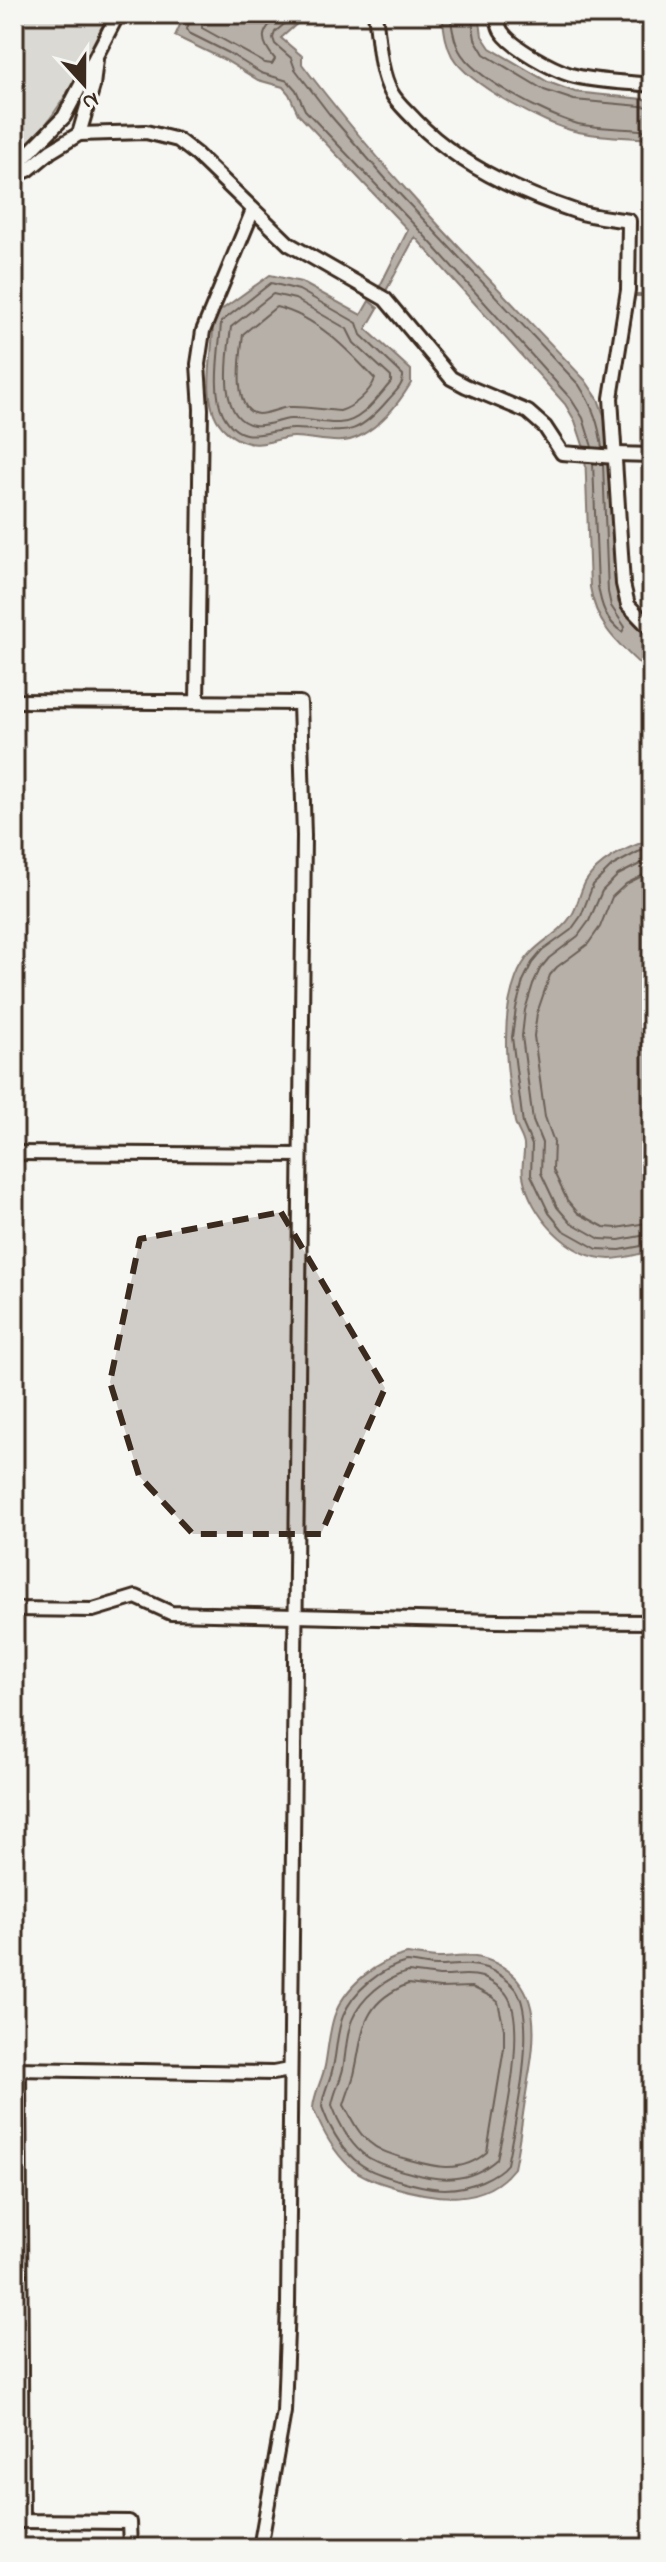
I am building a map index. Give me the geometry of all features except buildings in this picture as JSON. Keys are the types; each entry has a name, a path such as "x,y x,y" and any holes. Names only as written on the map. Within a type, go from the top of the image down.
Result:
{"street":[{"path":"14,168 64,117 118,14"},
{"path":"375,14 383,68 391,92 423,129 504,183 577,212 629,221 628,290 611,398 623,584 628,605 652,630"},
{"path":"497,14 503,34 518,47 557,69 573,75 652,85"},
{"path":"79,134 93,86 96,59"},
{"path":"14,176 28,170 79,134 146,132 178,140 289,244 385,299 451,378 528,412 545,427 562,453 580,456 652,455"},
{"path":"197,702 201,409 198,364 203,331 253,210"},
{"path":"14,701 300,703 304,836 288,2304 284,2412 260,2548"},
{"path":"14,1153 299,1155"},
{"path":"14,1609 93,1610 136,1597 171,1613 652,1622"},
{"path":"130,2548 129,2522 22,2521 18,2450 16,2069 273,2073 290,2070"}],"highlighted area":[{"path":"281,1212 385,1388 321,1534 193,1534 139,1476 110,1382 140,1239"}],"shaded area":[{"path":"27,14 108,14 79,72 56,109 30,144 14,159 14,29 25,20"}],"water":[{"path":"185,14 308,14 281,38 302,56 302,64 368,147 585,380 598,399 610,444 618,602 652,642 652,676 613,637 593,602 585,451 575,421 565,404 415,237 387,289 382,293 378,290 408,230 298,114 283,87 258,80 175,36"},
{"path":"442,14 479,14 482,36 490,48 548,82 575,92 652,100 652,139 578,132 509,102 474,79 452,56"},
{"path":"270,275 301,282 361,315 369,301 378,308 366,329 411,370 411,383 389,413 360,436 344,441 294,437 251,444 233,436 217,420 212,409 209,383 213,316"},
{"path":"652,839 652,1251 610,1259 594,1257 566,1242 543,1219 527,1190 523,1172 524,1145 515,1122 507,1068 506,1031 511,995 528,956 565,924 576,907 584,885 599,866 615,855"},
{"path":"407,1954 439,1958 476,1957 500,1965 523,1987 530,2002 534,2034 514,2168 502,2181 474,2194 458,2197 426,2195 365,2176 349,2166 338,2153 313,2108 325,2066 332,2023 345,1995 373,1969"}],"waterway":[{"path":"620,381 634,295 652,295"},
{"path":"617,394 621,448 652,448"}]}
